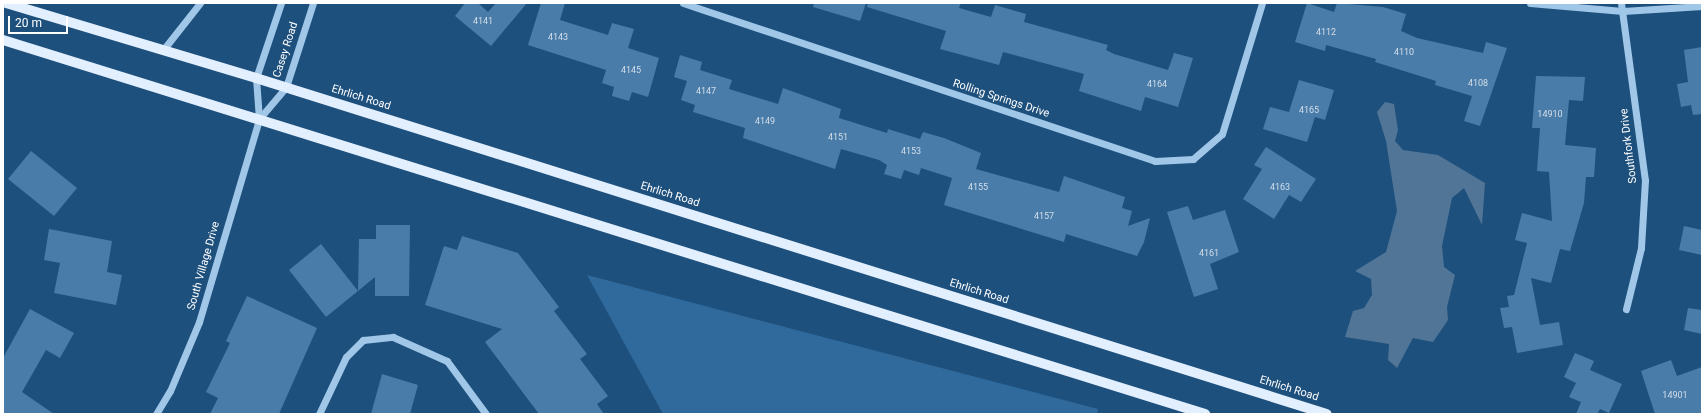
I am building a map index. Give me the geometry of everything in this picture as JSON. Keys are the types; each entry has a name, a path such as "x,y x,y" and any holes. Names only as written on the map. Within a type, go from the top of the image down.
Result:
{"main road":[{"name":"Ehrlich Road","path":"6,3 286,87 1327,414"},
{"path":"3,40 1205,414"}],"street":[{"path":"163,50 200,3"},
{"name":"Casey Road","path":"259,119 256,78 281,3"},
{"name":"Casey Road","path":"259,119 286,87 313,3"},
{"name":"Rolling Springs Drive","path":"683,3 1155,161 1193,159 1222,134 1262,3"},
{"path":"1530,3 1623,11 1702,6"},
{"name":"Southfork Drive","path":"1621,3 1645,180 1641,248 1626,310"},
{"name":"South Village Drive","path":"156,414 170,391 199,322 259,119"},
{"path":"319,414 346,356 364,340 393,337 447,361 486,414"}],"shaded area":[{"path":"1385,102 1394,104 1398,130 1395,141 1403,150 1438,155 1485,183 1482,225 1464,188 1452,198 1442,246 1444,267 1455,275 1447,307 1448,320 1433,342 1413,338 1397,368 1388,360 1389,344 1345,337 1353,311 1364,308 1372,295 1371,279 1355,271 1386,252 1397,211 1386,141 1377,112"},
{"path":"587,275 1098,409 1097,414 663,414"}],"building":[{"path":"465,3 478,3 488,12 496,3 527,3 491,46 455,16"},
{"path":"541,3 565,3 560,20 608,35 612,23 634,29 628,48 659,58 648,97 632,92 629,101 612,96 614,87 602,83 606,70 528,45"},
{"path":"814,3 866,3 860,21 813,7"},
{"path":"868,3 961,3 959,8 991,17 995,5 1026,14 1024,22 1108,45 1106,50 1114,54 1168,70 1174,53 1193,58 1178,107 1145,97 1141,111 1079,91 1084,74 1003,52 999,65 940,49 946,31 867,7"},
{"path":"1307,3 1334,12 1337,3 1383,7 1406,14 1401,31 1417,38 1483,53 1486,42 1507,48 1480,126 1464,121 1472,96 1435,85 1436,81 1375,62 1376,59 1326,45 1325,51 1295,42"},
{"path":"1702,47 1702,114 1693,115 1691,105 1681,107 1677,84 1688,82 1684,50"},
{"path":"680,55 702,62 700,70 732,80 729,89 778,104 783,88 841,109 839,118 887,133 888,129 920,139 923,132 944,138 981,153 976,169 1059,192 1064,176 1125,197 1122,208 1132,211 1128,226 1150,218 1144,242 1137,256 1066,234 1064,242 944,205 952,178 921,168 919,175 904,170 901,179 884,174 887,165 879,160 841,149 835,169 743,138 745,128 693,112 695,105 681,100 687,81 674,77"},
{"path":"1536,76 1585,77 1583,101 1569,100 1565,145 1596,148 1594,177 1586,177 1584,203 1570,251 1560,249 1551,283 1531,278 1540,325 1559,322 1563,345 1517,353 1512,327 1504,328 1500,308 1509,307 1507,296 1514,295 1527,243 1515,240 1522,213 1552,221 1549,172 1537,171 1540,128 1532,128"},
{"path":"1299,80 1334,90 1325,120 1315,117 1307,142 1263,129 1270,107 1289,112"},
{"path":"1266,147 1316,179 1301,202 1289,195 1274,219 1243,199 1262,169 1254,165"},
{"path":"31,151 77,188 54,216 8,179"},
{"path":"1188,206 1193,220 1225,210 1239,252 1210,264 1218,289 1194,297 1167,212"},
{"path":"376,225 410,225 409,296 375,296 375,277 358,291 359,239 376,239"},
{"path":"1684,226 1702,230 1702,255 1679,250"},
{"path":"49,229 112,241 107,272 122,275 116,305 54,293 60,263 44,260"},
{"path":"462,236 518,253 559,307 554,311 587,354 580,359 608,396 597,404 604,414 539,414 485,342 502,329 425,305 444,246 457,250"},
{"path":"321,244 358,291 326,317 289,270"},
{"path":"247,296 317,328 279,414 210,414 218,398 206,392 230,343 226,341"},
{"path":"1688,308 1702,310 1702,334 1684,330"},
{"path":"30,309 74,333 60,358 46,350 22,392 54,414 3,414 3,358"},
{"path":"1575,353 1594,361 1590,370 1622,384 1609,413 1600,409 1597,414 1576,414 1581,402 1569,397 1576,383 1564,377"},
{"path":"1671,360 1677,376 1702,367 1702,414 1655,414 1641,371"},
{"path":"382,374 418,385 410,414 371,414"}]}
